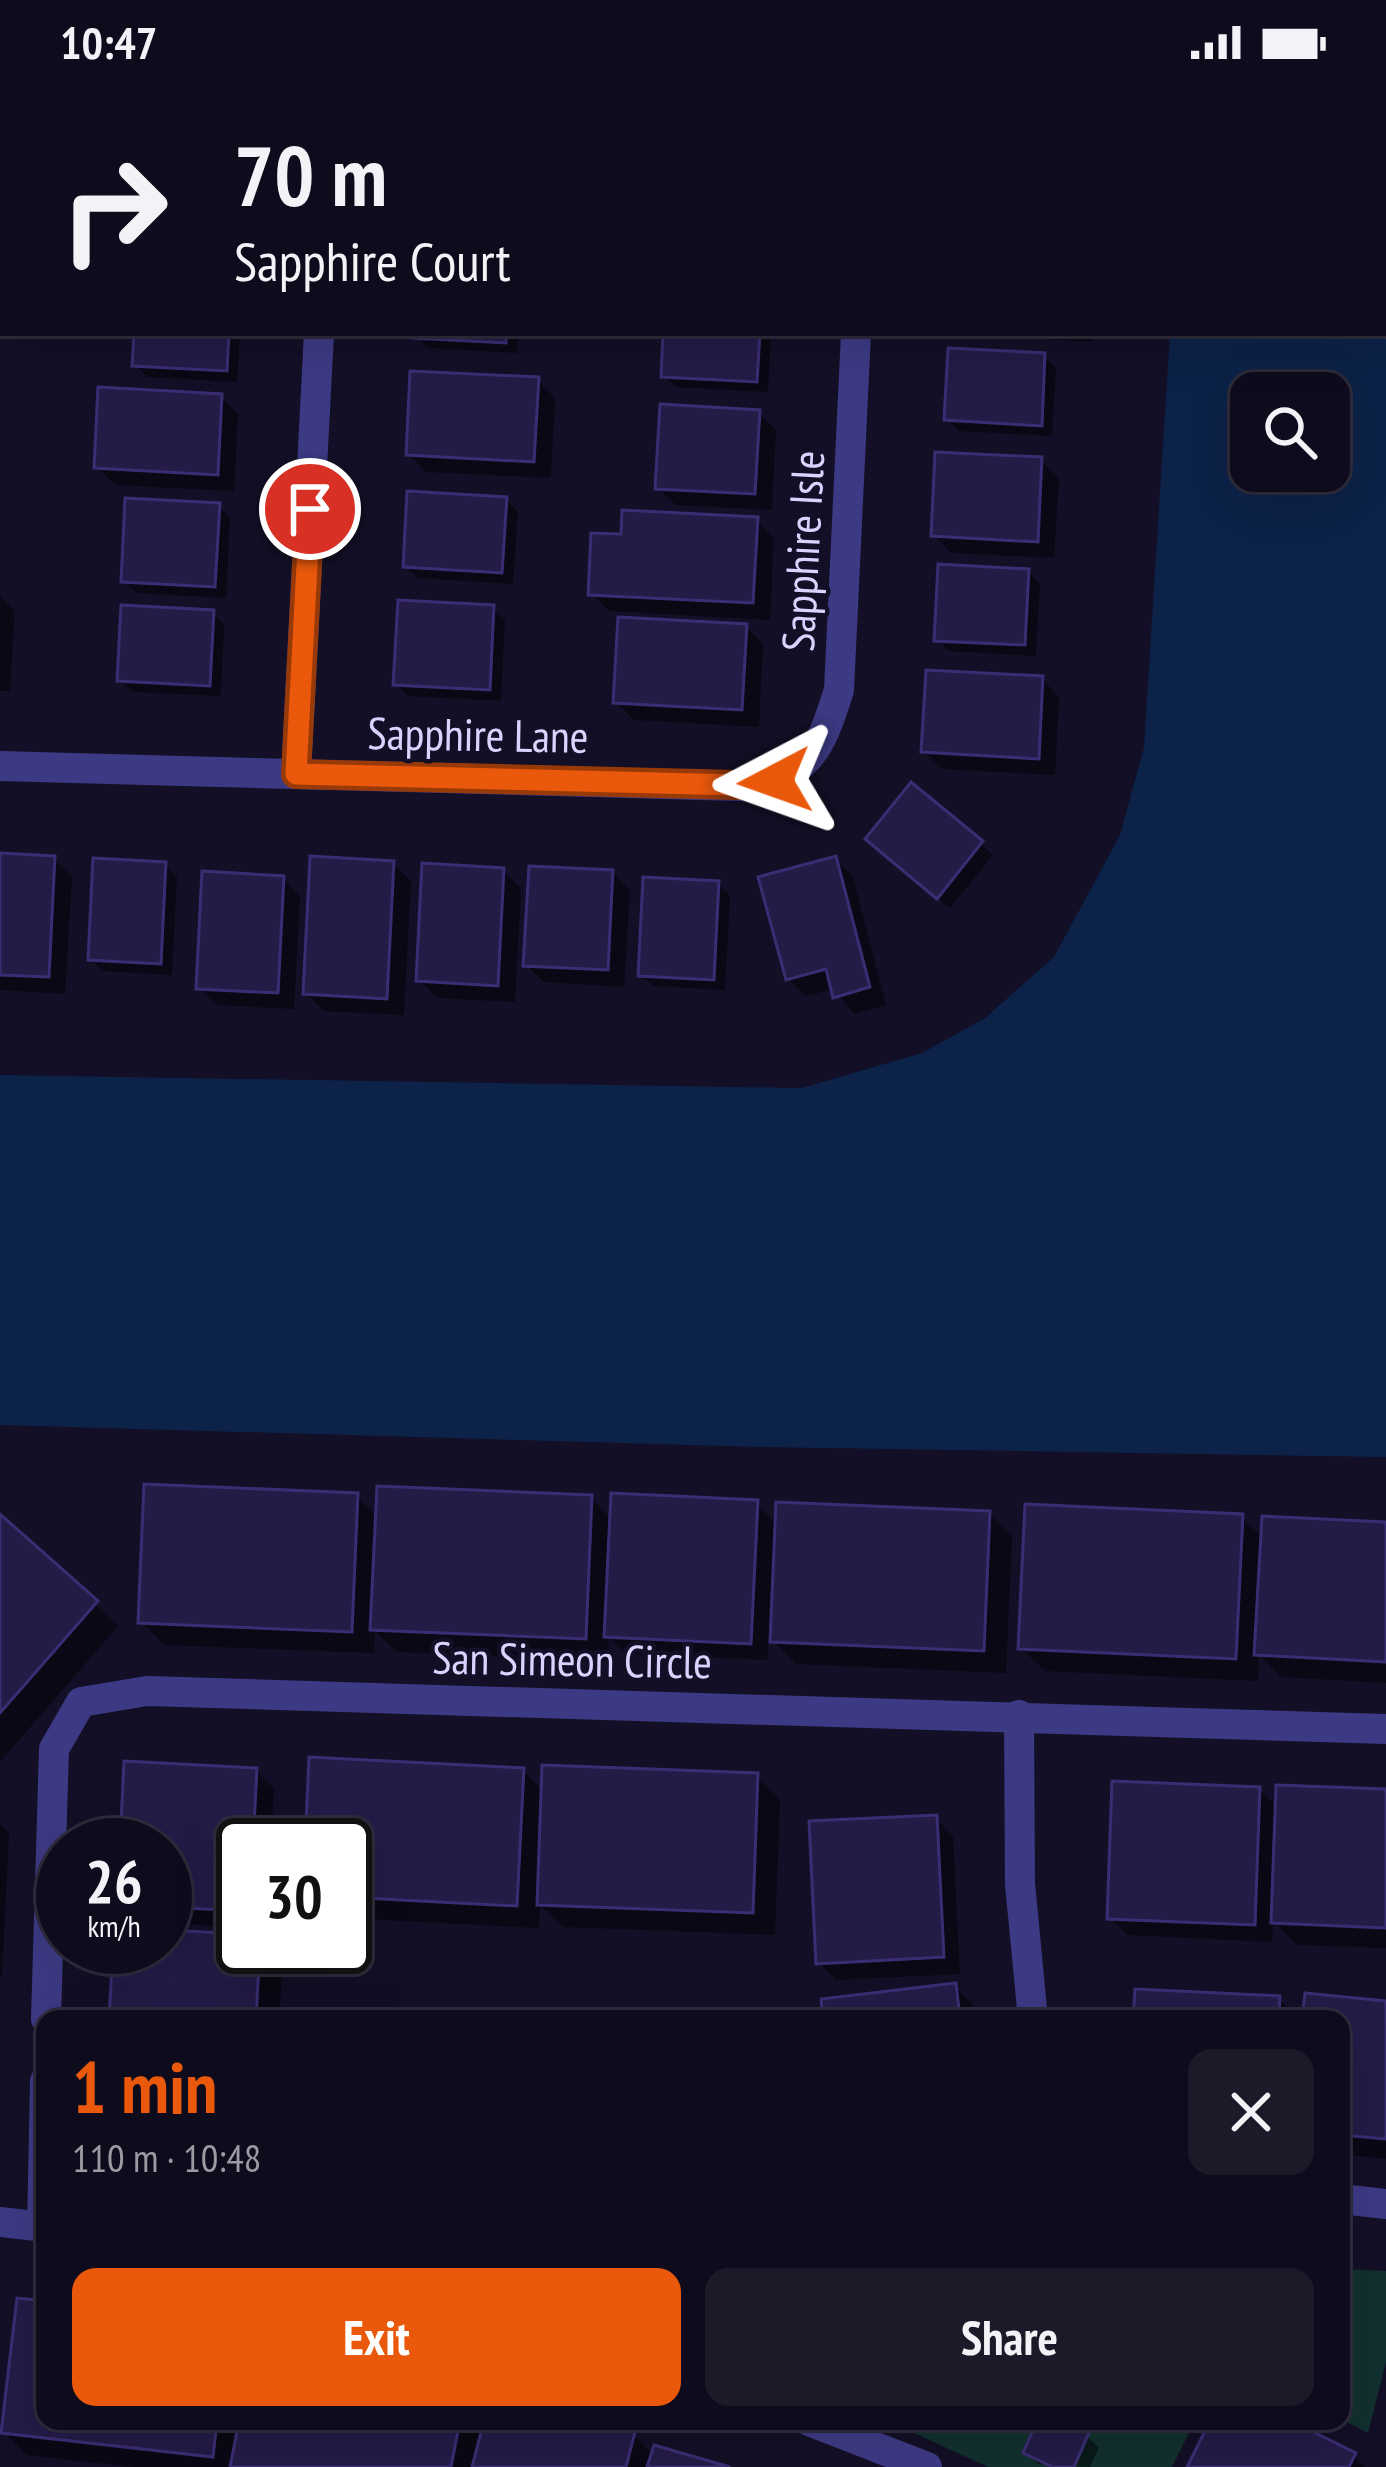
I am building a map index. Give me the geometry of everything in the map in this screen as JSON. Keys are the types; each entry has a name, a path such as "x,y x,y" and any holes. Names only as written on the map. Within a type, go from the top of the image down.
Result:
{"street":[{"path":"296,774 319,336"},
{"name":"Sapphire Isle","path":"805,765 830,719 839,690 856,336"},
{"name":"Sapphire Lane","path":"0,766 738,785 775,781 805,765"},
{"name":"San Simeon Circle","path":"46,2010 54,1748 81,1702 147,1690 1386,1729"},
{"path":"1018,1715 1020,1884 1032,2010"},
{"path":"1350,2200 1386,2204"},
{"path":"0,2222 36,2225"},
{"path":"832,2430 927,2467"}],"green space":[{"path":"1350,2269 1386,2271 1386,2362 1368,2433 1350,2424"},
{"path":"908,2430 1190,2430 1172,2467 988,2467"}],"water":[{"path":"1170,336 1386,336 1386,1457 760,1447 0,1425 0,1075 802,1088 922,1053 985,1018 1054,957 1120,835 1144,747"}],"building":[{"path":"134,336 229,336 227,371 132,366"},
{"path":"506,336 506,343 412,338"},
{"path":"663,336 760,336 757,382 661,377"},
{"path":"948,348 1045,353 1042,426 944,420"},
{"path":"410,371 539,377 534,462 406,455"},
{"path":"98,387 222,394 218,475 94,468"},
{"path":"660,404 760,410 755,494 655,489"},
{"path":"935,452 1042,457 1038,542 931,536"},
{"path":"407,491 507,497 502,573 403,567"},
{"path":"125,498 220,503 215,587 121,582"},
{"path":"622,510 758,517 753,603 588,595 591,533 621,534"},
{"path":"938,564 1029,569 1025,645 934,641"},
{"path":"398,600 494,605 490,690 393,685"},
{"path":"121,605 214,610 210,686 117,681"},
{"path":"618,617 747,624 742,710 613,703"},
{"path":"926,670 1043,676 1039,759 921,752"},
{"path":"911,782 983,841 937,899 865,839"},
{"path":"0,853 55,856 49,977 0,975"},
{"path":"310,856 394,861 387,999 303,994"},
{"path":"836,856 870,987 833,998 826,969 786,980 758,877"},
{"path":"93,858 166,862 161,964 88,960"},
{"path":"422,863 504,868 498,986 416,981"},
{"path":"529,866 613,870 608,970 523,966"},
{"path":"202,871 284,876 278,993 196,989"},
{"path":"643,877 719,881 714,980 638,976"},
{"path":"144,1484 358,1493 352,1632 138,1623"},
{"path":"377,1486 592,1495 586,1639 370,1630"},
{"path":"611,1493 758,1500 751,1644 604,1637"},
{"path":"776,1502 990,1511 984,1651 770,1642"},
{"path":"1025,1504 1243,1514 1236,1659 1018,1649"},
{"path":"0,1514 98,1601 0,1713"},
{"path":"1262,1516 1386,1522 1386,1662 1254,1655"},
{"path":"309,1757 524,1768 517,1906 372,1898 372,1818 306,1818"},
{"path":"124,1761 257,1768 254,1818 216,1818 216,1910 192,1908 192,1818 121,1818"},
{"path":"542,1765 758,1773 753,1913 537,1905"},
{"path":"1112,1781 1260,1787 1255,1925 1107,1919"},
{"path":"1276,1785 1386,1789 1386,1928 1271,1923"},
{"path":"937,1815 944,1957 816,1964 809,1821"},
{"path":"192,1931 216,1933 216,1974 258,1974 256,2010 110,2010 112,1974 192,1974"},
{"path":"956,1983 959,2010 822,2010 821,1999"},
{"path":"1135,1989 1280,1996 1279,2010 1134,2010"},
{"path":"1305,1993 1386,2001 1386,2139 1350,2136 1350,2010 1303,2010"},
{"path":"17,2298 36,2300 36,2430 216,2430 213,2457 1,2433"},
{"path":"237,2430 458,2430 451,2467 230,2467"},
{"path":"482,2430 635,2432 626,2467 472,2467"},
{"path":"1033,2430 1089,2433 1074,2467 1053,2467 1023,2453"},
{"path":"1206,2430 1309,2430 1356,2453 1349,2467 1187,2467"},
{"path":"654,2445 730,2467 647,2467"}],"route":[{"path":"310,509 296,774 738,785 775,781"}]}
